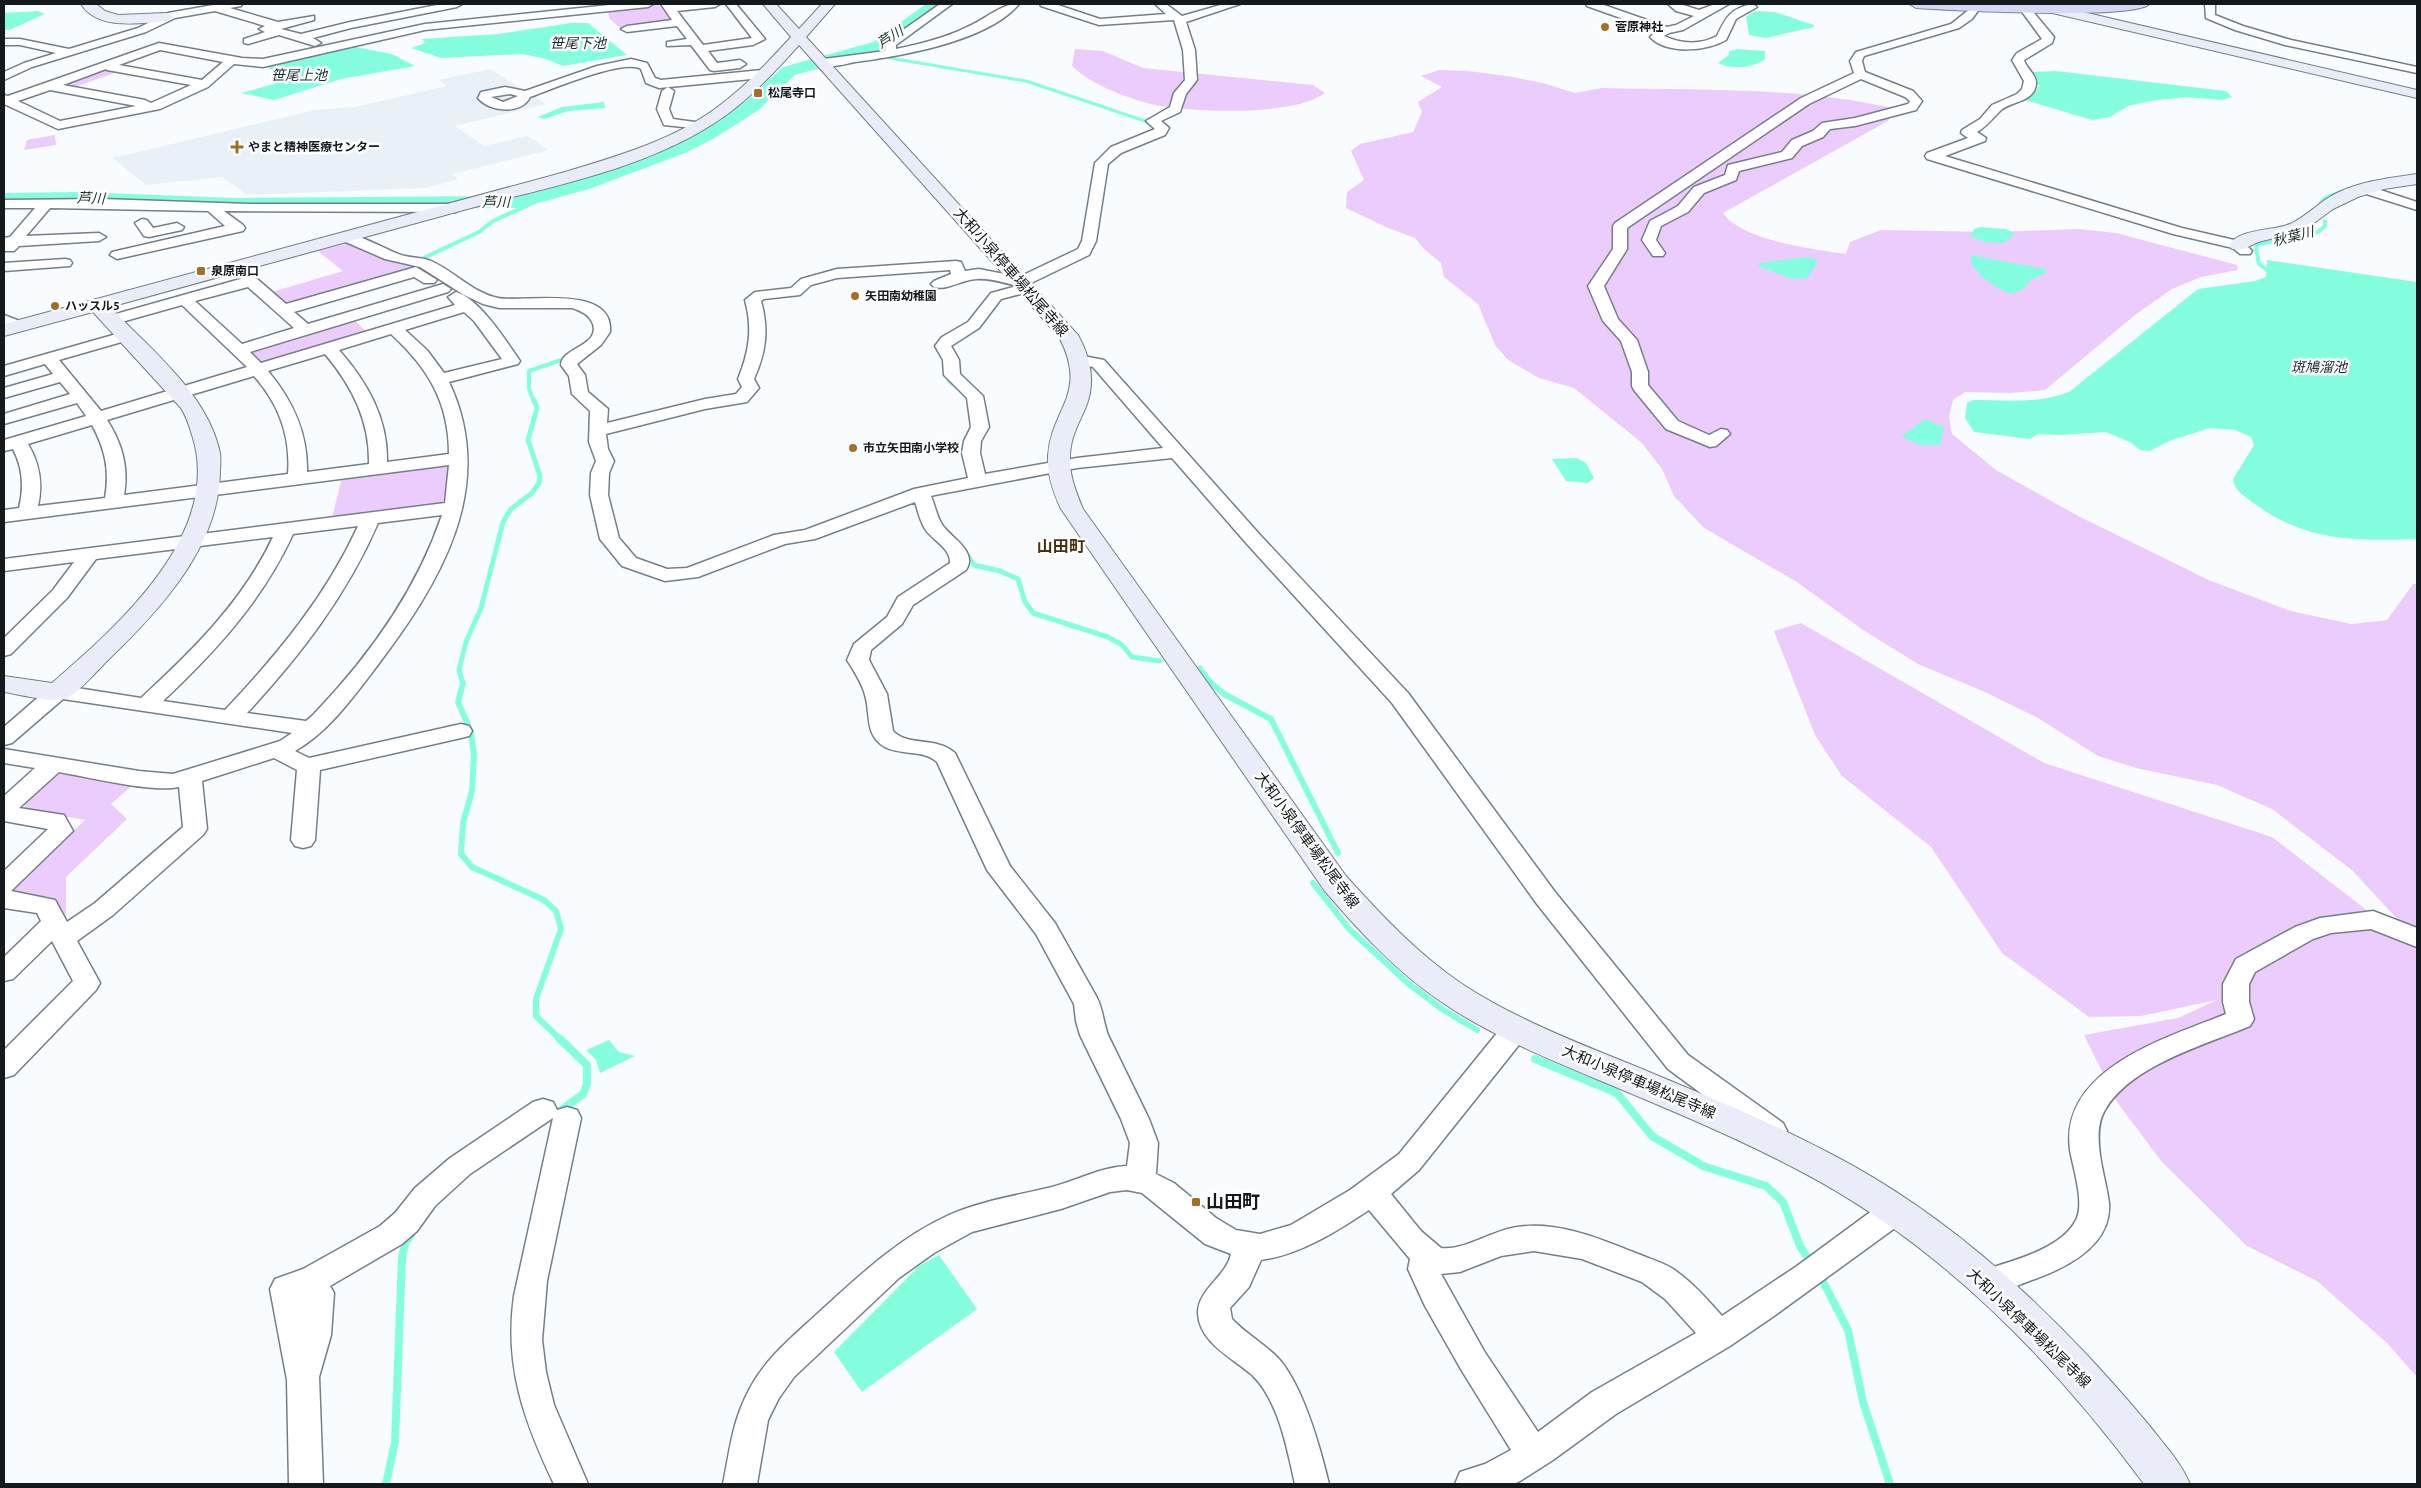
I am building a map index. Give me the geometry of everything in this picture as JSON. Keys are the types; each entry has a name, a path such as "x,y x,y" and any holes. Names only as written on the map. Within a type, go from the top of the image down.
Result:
{"main road":[{"path":"1916,4 1975,8 2028,6 2053,9 2142,4"}],"street":[{"path":"87,4 97,12 108,17 132,19 167,17 237,4"},
{"path":"280,46 286,48 350,25 457,4"},
{"path":"5,100 159,46 232,60 264,63 430,27 566,8 648,4"},
{"path":"668,7 715,4"},
{"path":"671,44 697,45 753,42 759,39 731,4"},
{"name":"大和小泉停車場松尾寺線","path":"769,4 1062,327 1072,342 1078,360 1081,386 1077,403 1061,438 1058,466 1065,496 1080,524 1335,883 1370,924 1418,968 1451,992 1516,1029 1717,1115 1820,1165 1862,1189 1895,1211 2009,1304 2078,1373 2139,1443 2169,1484"},
{"path":"525,95 622,64 642,64 647,68 650,80 659,84 756,66 776,60 829,4"},
{"path":"885,54 890,44 947,4"},
{"path":"821,61 885,54 957,34 984,23 1014,4"},
{"path":"1045,4 1099,22 1178,19 1235,4"},
{"path":"978,481 970,448 972,439 980,427 975,396 952,376 951,360 943,346 949,339 968,329 981,319 996,296 1024,285 1084,252 1089,242 1102,162 1116,150 1160,132 1163,128 1152,121 1176,109 1180,93 1191,77 1189,50 1178,19 1160,4"},
{"path":"1591,4 1666,30"},
{"path":"1672,4 1680,9 1704,15 1679,28 1666,30 1656,37 1701,47 1722,38 1731,17 1756,5"},
{"path":"1700,14 1724,4"},
{"path":"1739,4 1756,5"},
{"path":"2210,4 2210,16 2214,19 2248,32 2359,59 2417,70"},
{"path":"2028,6 2048,37 2048,41 2022,55 2018,60 2019,65 2029,78 2030,84 2028,88 2019,98 1998,107 1989,117 1967,133 1980,138 1932,156 2241,248 2251,238 2298,227 2331,203 2365,189 2417,179"},
{"path":"215,7 327,48"},
{"path":"668,7 714,67 756,66"},
{"path":"479,21 505,8"},
{"path":"1860,74 1856,61 1860,54 1955,26 1968,17 1975,8"},
{"path":"2053,9 2417,94"},
{"path":"414,13 430,27"},
{"path":"4,76 32,64 152,26 167,17"},
{"path":"248,41 310,18"},
{"path":"627,29 683,26"},
{"path":"647,35 683,26"},
{"path":"129,34 148,38"},
{"path":"4,42 20,42 70,53"},
{"path":"82,49 136,54"},
{"path":"13,60 32,64"},
{"path":"5,100 60,129 156,106 204,84 232,60"},
{"path":"105,66 204,84"},
{"path":"4,371 49,358 111,321 346,238 617,161 666,143 698,126 734,102 756,66"},
{"path":"1658,253 1649,240 1655,224 1683,209 1699,190 1731,177 1733,168 1786,155 1797,142 1818,134 1826,126 1890,114 1915,104 1916,101 1909,94 1860,74"},
{"path":"1721,434 1710,442 1672,425 1640,386 1640,372 1629,340 1611,321 1596,286 1620,249 1620,226 1805,101 1829,91 1860,74"},
{"path":"49,86 156,106"},
{"path":"668,91 663,109 668,122 698,126"},
{"path":"2365,189 2417,206"},
{"path":"4,253 9,242 47,203"},
{"path":"4,205 89,203 217,212 461,206"},
{"path":"60,239 89,203"},
{"path":"142,223 149,233 217,212"},
{"path":"117,255 238,228 217,212"},
{"path":"9,242 99,237"},
{"path":"346,238 415,262 489,300 507,303 544,301 568,303 586,308 595,314 602,325 602,332 598,339 569,361 569,365 577,375 580,394 599,410 597,444 605,461 600,473 599,494 610,539 629,562 665,575 691,574 759,547 822,531 921,494 1058,466 1178,452"},
{"path":"4,267 65,263"},
{"path":"597,431 705,404 741,398 751,388 746,379 757,354 759,318 753,300 760,295 795,292 806,282 837,274 956,265 959,276"},
{"path":"283,310 416,272 467,306 493,334 512,361 439,379"},
{"path":"939,284 959,276 979,274 1024,285"},
{"path":"9,326 111,321 251,281 305,330"},
{"path":"238,350 443,289"},
{"path":"185,300 238,350 272,387 290,418 296,436 297,480"},
{"path":"27,514 33,480 30,465 11,444 467,306"},
{"path":"4,738 106,650 134,620 167,579 190,542 200,521 209,491 210,454 196,415 180,393 111,321"},
{"path":"4,756 139,778 173,780 190,777 276,750 301,739 358,677 403,617 438,554 453,508 460,458 456,422 439,379 428,362 394,328"},
{"path":"328,348 352,375 366,399 378,439 378,469"},
{"path":"49,358 97,418 108,438 118,465 118,488 113,503"},
{"path":"1078,360 1098,362 1254,540 1400,698 1546,898 1678,1062 1820,1165"},
{"path":"4,393 63,376"},
{"path":"4,419 80,397"},
{"path":"4,516 460,458"},
{"path":"921,494 932,527 951,543 960,560 954,571 919,590 905,601 895,620 861,648 858,660 876,695 879,726 887,737 901,746 935,749 947,758 999,870 1046,929 1070,977 1087,1002 1089,1021 1094,1035 1135,1119 1144,1143 1141,1179"},
{"path":"4,565 453,508"},
{"path":"231,717 267,679 309,629 346,572 371,518"},
{"path":"146,705 187,668 232,616 268,565 286,529"},
{"path":"4,650 60,594 90,554"},
{"path":"4,684 310,729"},
{"path":"276,750 301,764 309,764 461,731"},
{"path":"4,808 54,764"},
{"path":"303,840 309,764"},
{"path":"4,972 59,930 104,909 195,829 190,777"},
{"path":"4,813 56,821 61,832 4,885"},
{"path":"4,899 46,906 87,983 4,1067"},
{"path":"1985,1283 2060,1254 2077,1242 2090,1225 2094,1206 2083,1144 2088,1115 2103,1091 2126,1070 2138,1063 2241,1019 2236,1002 2236,984 2245,966 2304,933 2329,924 2373,920 2417,938"},
{"path":"740,1484 748,1434 757,1407 770,1382 789,1361 911,1250 960,1223 984,1215 1059,1198 1108,1181 1124,1178 1141,1179 1161,1190 1216,1235 1248,1246 1264,1247 1289,1239 1372,1192 1410,1162 1516,1029"},
{"path":"306,1484 303,1380 286,1289 314,1279 391,1235 406,1222 425,1197 460,1166 555,1114 530,1288 526,1325 527,1354 540,1414 571,1484"},
{"path":"1372,1192 1412,1241 1426,1255 1436,1260 1449,1262 1500,1243 1524,1238 1547,1238 1570,1243 1660,1276 1682,1296 1719,1336"},
{"path":"1472,1484 1489,1480 1533,1454 1602,1404 1719,1336 1895,1211"},
{"path":"1248,1246 1241,1273 1219,1298 1214,1311 1215,1321 1228,1337 1268,1370 1280,1391 1295,1427 1307,1460 1312,1484"},
{"path":"1426,1255 1423,1269 1436,1296 1473,1361 1533,1454"},
{"path":"303,1380 315,1335 318,1293"}],"shaded area":[{"path":"663,6 673,20 620,28 610,19 607,9"},
{"path":"1075,49 1103,51 1143,68 1313,85 1325,93 1310,101 1265,109 1212,111 1164,106 1127,97 1107,89 1088,78 1072,66"},
{"path":"107,68 120,71 72,88 59,85"},
{"path":"490,69 546,104 455,126 484,146 527,136 549,150 452,174 458,179 425,188 247,195 222,177 146,185 113,158 315,110 355,107 447,86 439,80"},
{"path":"1439,70 1469,71 1513,77 1575,93 1602,88 1748,91 1820,96 1892,108 1888,121 1723,213 1733,223 1746,231 1780,242 1846,254 1850,242 1881,230 1994,232 2079,229 2116,233 2237,265 2238,270 2201,277 2172,289 2135,315 2045,390 2011,393 1965,392 1953,400 1949,417 1952,434 1996,470 2080,517 2211,581 2291,611 2351,624 2387,620 2413,584 2417,584 2417,1377 2387,1343 2317,1281 2247,1246 2162,1162 2117,1102 2084,1035 2178,1018 2217,1000 2141,1016 2089,1017 2002,953 1931,847 1842,776 1815,735 1774,631 1801,623 2044,763 2272,837 2386,925 2398,920 2353,871 2272,809 2217,785 2136,768 2098,756 2038,718 1985,692 1918,664 1863,630 1797,582 1704,528 1674,496 1662,469 1642,443 1574,388 1539,378 1508,360 1495,345 1478,304 1444,277 1441,263 1424,249 1415,238 1388,228 1346,208 1347,192 1364,180 1351,151 1360,144 1413,132 1422,112 1418,102 1442,87 1421,76"},
{"path":"55,135 56,145 24,150 27,140"},
{"path":"350,243 413,264 417,269 294,304 285,304 272,292 343,271 318,251"},
{"path":"353,319 368,333 270,362 260,362 250,352"},
{"path":"444,464 451,468 446,498 441,503 332,518 342,477"},
{"path":"63,773 135,783 111,804 127,819 66,877 66,917 55,901 14,896 11,888 85,820 25,809 24,803 53,776"}],"water":[{"path":"38,11 45,14 9,30 4,30 4,13"},
{"path":"1755,11 1775,12 1814,25 1814,27 1766,38 1749,35 1746,17"},
{"name":"笹尾下池","path":"571,23 588,23 627,55 563,66 546,59 522,54 441,58 411,48 425,43 422,39 498,34"},
{"name":"笹尾上池","path":"350,46 392,54 415,66 341,79 274,100 241,93 274,84 281,77 266,66"},
{"path":"1737,49 1765,51 1765,59 1742,67 1729,67 1718,63 1729,55 1729,51"},
{"path":"2056,71 2226,91 2232,97 2222,100 2186,97 2150,101 2128,106 2110,117 2092,120 2025,100 2039,86 2029,72"},
{"path":"604,102 605,108 569,111 544,119 538,117 562,107"},
{"path":"1980,227 2005,229 2015,233 2004,243 1986,242 1970,237 1974,229"},
{"path":"1970,255 2046,269 2046,273 2031,280 2022,290 2010,294 1991,284 1979,274 1971,262"},
{"path":"1806,257 1813,258 1818,262 1807,278 1793,279 1758,266 1759,263"},
{"name":"斑鳩溜池","path":"2267,260 2417,282 2417,539 2374,540 2333,536 2293,526 2274,516 2244,496 2234,483 2233,479 2254,445 2251,437 2235,430 2210,428 2169,441 2150,451 2140,450 2130,442 2106,432 2059,435 2038,434 2030,439 1974,432 1965,418 1967,403 1973,400 2034,400 2069,392 2198,289 2255,281 2266,277"},
{"path":"1925,419 1944,427 1940,445 1920,445 1901,437"},
{"path":"1577,458 1586,463 1594,478 1588,483 1566,481 1552,459"},
{"path":"609,1040 619,1052 635,1056 600,1073 596,1060 586,1050"},
{"path":"939,1255 977,1309 862,1392 834,1352 919,1266"}],"waterway":[{"name":"芦川","path":"4,199 78,198 236,204 520,202 582,185 678,149 708,134 753,105 789,71 879,46 936,4"},
{"path":"872,49 890,58 1026,81 1145,121 1154,128 1154,133 1151,135"},
{"name":"秋葉川","path":"2321,202 2327,197 2348,189"},
{"path":"415,262 479,232 493,221 548,196"},
{"name":"秋葉川","path":"2267,270 2259,264 2256,247 2259,244 2318,232 2325,226 2325,221"},
{"path":"534,402 529,389 529,371 567,358"},
{"path":"946,373 950,382 961,390"},
{"path":"463,684 459,670 466,642 481,608 503,522 511,509 532,493 539,483 540,476 528,440 537,408 534,400"},
{"path":"965,451 966,439 973,429"},
{"path":"964,551 974,565 1000,571 1018,579 1025,602 1033,613 1108,637 1122,645 1132,657 1160,661"},
{"path":"1200,668 1212,684"},
{"path":"463,684 458,702 471,732 474,755 472,791 463,823 461,854 472,867 544,900 556,911 561,929 536,999 536,1016 561,1040"},
{"path":"1212,684 1224,694 1271,719 1338,853"},
{"path":"1313,883 1349,929 1409,984 1442,1009 1477,1030"},
{"path":"559,1038 587,1065 587,1084 583,1094 559,1112"},
{"path":"1535,1059 1617,1093 1652,1136 1703,1166 1766,1186 1783,1202 1800,1246 1811,1263"},
{"path":"386,1484 395,1442 402,1257 406,1241 411,1235"},
{"path":"1819,1274 1848,1330 1863,1402 1890,1484"}],"place":[{"name":"菅原神社","path":"1605,27"},
{"name":"松尾寺口","path":"758,93"},
{"name":"やまと精神医療センター","path":"237,147"},
{"name":"泉原南口","path":"201,271"},
{"name":"矢田南幼稚園","path":"855,296"},
{"name":"ハッスル5","path":"55,306"},
{"name":"市立矢田南小学校","path":"853,448"},
{"name":"山田町","path":"1196,1202"}],"district":[{"name":"山田町","path":"1061,546"}]}
